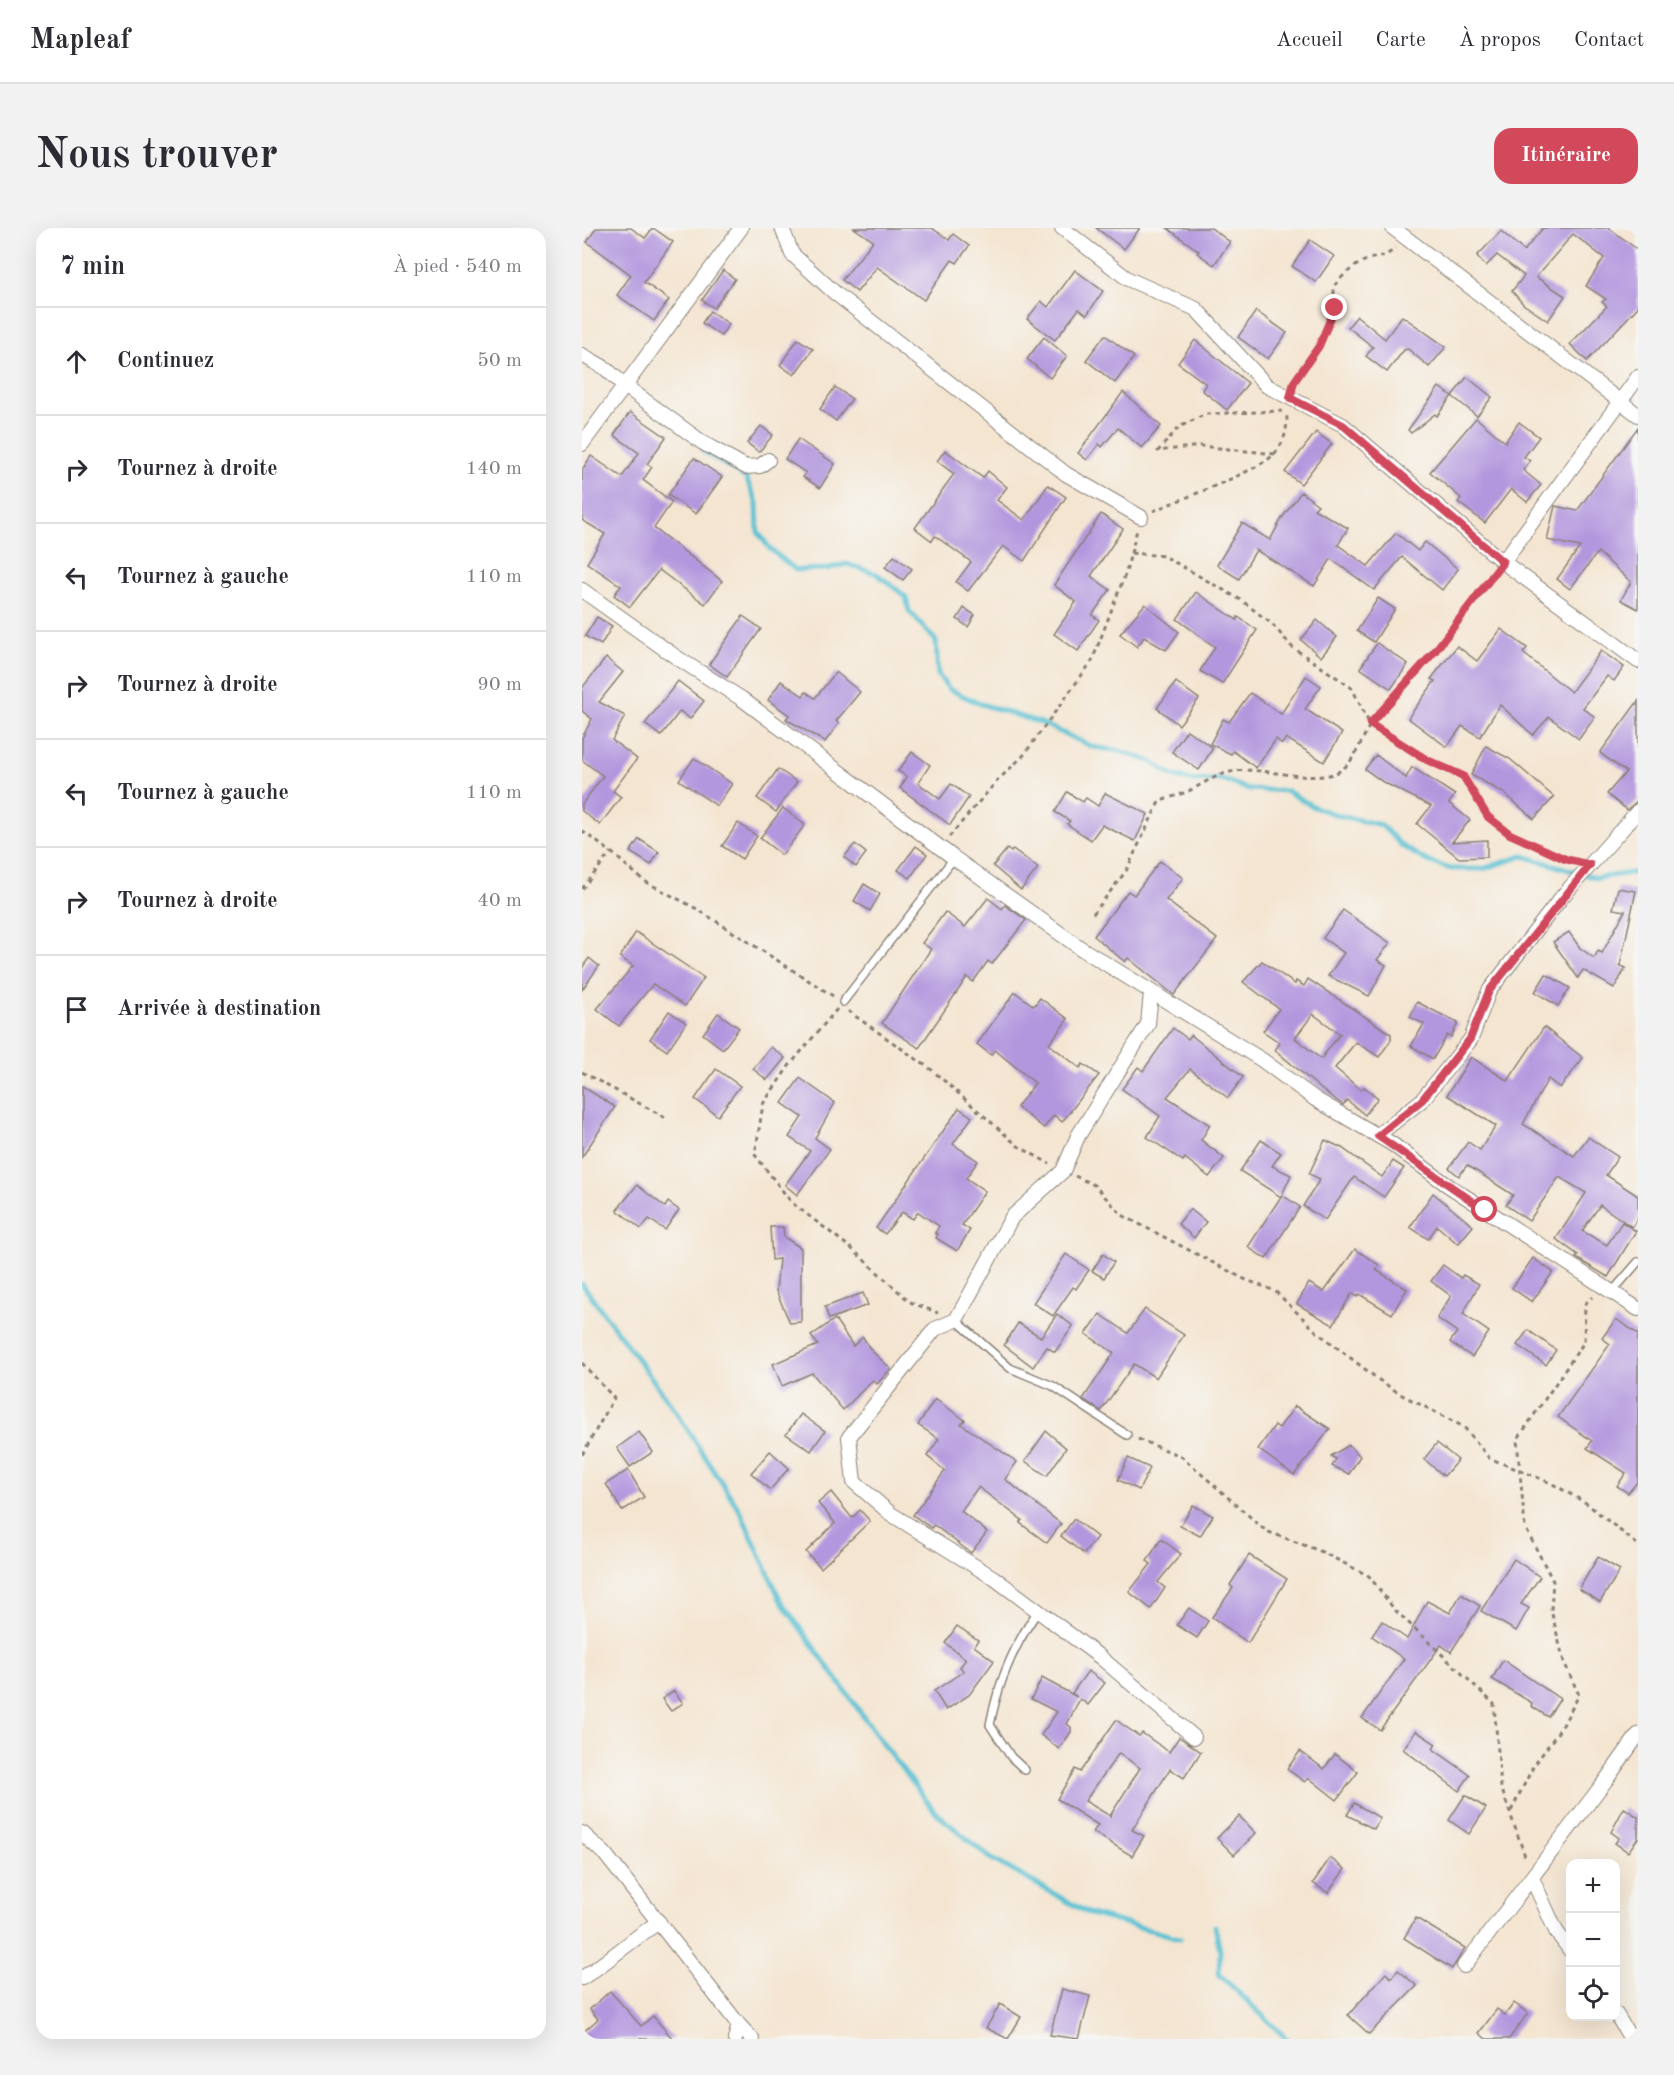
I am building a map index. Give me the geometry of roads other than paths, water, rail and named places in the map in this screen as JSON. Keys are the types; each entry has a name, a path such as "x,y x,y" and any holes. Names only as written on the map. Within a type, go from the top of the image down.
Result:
{"street":[{"path":"582,444 741,228"},
{"path":"782,228 792,254 834,293 1066,474 1141,517"},
{"path":"1062,228 1128,279 1196,309 1267,386 1288,405 1343,425 1503,562 1638,661"},
{"path":"1399,232 1638,415"},
{"path":"582,355 605,368 625,386 703,442 746,467 760,466 768,460"},
{"path":"1503,562 1638,377"},
{"path":"582,590 675,657 742,699 940,848 1082,949 1262,1060 1315,1099 1378,1136 1446,1185 1638,1309"},
{"path":"1378,1136 1422,1100 1470,1039 1489,991 1590,865 1638,811"},
{"path":"1151,993 1148,1024 1078,1136 1063,1171 1012,1217 956,1320 934,1329 849,1437 854,1482 891,1514 994,1578 1100,1657 1194,1737"},
{"path":"1464,1966 1638,1735"},
{"path":"582,1833 605,1854 660,1922 737,2032 752,2039"},
{"path":"1532,1878 1556,1931 1566,1945"},
{"path":"582,1978 612,1957 628,1941 660,1922"},
{"path":"1620,2021 1631,2039"}],"lane":[{"path":"843,1002 954,858"},
{"path":"1607,1289 1638,1262"},
{"path":"956,1320 1010,1368 1053,1386 1127,1435"},
{"path":"1025,1770 1011,1757 990,1725 998,1687 1020,1636 1038,1611"}],"waterway":[{"path":"703,451 746,478 757,503 758,532 770,549 796,570 826,569 847,564 877,574 906,597 909,611 936,641 938,675 949,689 978,703 1041,723 1093,747 1120,751 1150,761 1173,776 1194,781 1222,779 1247,789 1287,791 1314,807 1381,825 1402,846 1427,861 1451,869 1482,869 1523,856 1597,878 1638,872"},
{"path":"582,1284 673,1407 740,1511 781,1601 883,1744 936,1813 990,1858 1090,1914 1180,1938"},
{"path":"1215,1926 1220,1951 1219,1974 1287,2039"}]}
